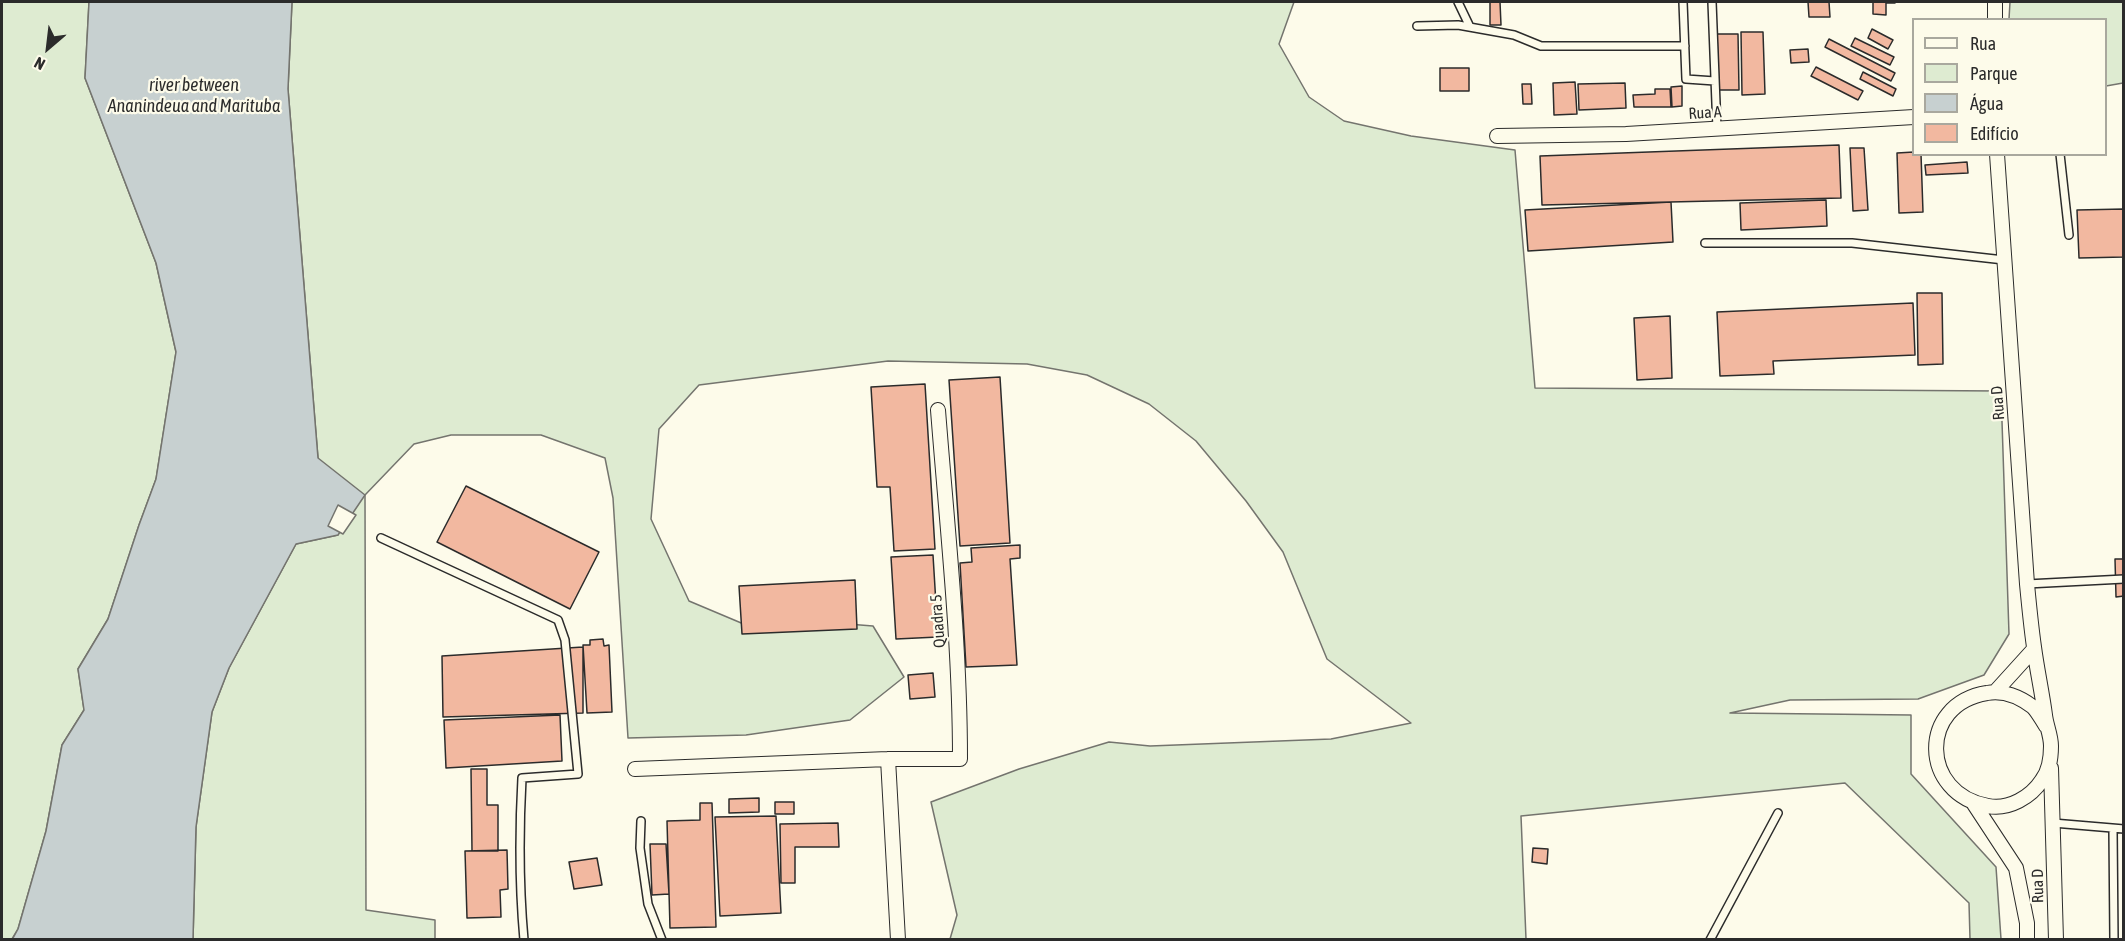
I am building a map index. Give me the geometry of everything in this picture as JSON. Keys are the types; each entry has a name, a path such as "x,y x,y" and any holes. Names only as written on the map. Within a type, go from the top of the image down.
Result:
{"street":[{"path":"1995,2 1995,18"},
{"name":"Rua A","path":"1497,136 1626,134 1912,117"},
{"name":"Rua D","path":"1997,156 2027,584 2046,726"},
{"name":"Quadra 5","path":"635,769 888,759 960,759 960,704 938,410"},
{"path":"1995,692 2034,649"},
{"path":"1995,692 2016,696 2034,708 2046,726 2051,742 2051,760 2044,779 2031,794 2014,804 1994,807 1974,804 1956,794 1943,778 1936,759 1936,739 1944,720 1957,705 1974,695 1995,692"},
{"path":"888,759 898,939"},
{"name":"Rua D","path":"2051,760 2056,939"},
{"name":"Rua D","path":"1974,804 2016,868 2027,923 2027,939"}],"lane":[{"path":"1458,2 1470,27"},
{"path":"1683,2 1686,79 1715,81"},
{"path":"1712,2 1717,129"},
{"path":"1418,26 1458,25 1514,35 1541,46 1685,46"},
{"path":"2060,156 2068,234"},
{"path":"1705,243 1852,243 2004,260"},
{"path":"381,538 558,620 565,640 578,774 522,778 519,857 524,939"},
{"path":"2027,584 2124,579"},
{"path":"1710,939 1778,813"},
{"path":"641,821 640,848 648,904 662,939"},
{"path":"2053,823 2113,830 2124,829"},
{"path":"2113,830 2114,939"}],"green space":[{"path":"2,2 89,2 85,78 156,263 176,352 156,479 108,619 78,669 84,710 62,745 46,831 18,929 12,939 2,940"},
{"path":"292,2 1294,2 1279,44 1309,97 1344,121 1411,136 1515,150 1535,388 2001,391 2009,634 1984,675 1918,699 1790,700 1730,713 1911,715 1911,774 1996,867 2001,939 1970,939 1969,903 1845,783 1521,816 1526,939 950,939 957,915 931,802 1019,769 1109,742 1150,746 1331,739 1411,723 1327,659 1283,552 1246,501 1196,441 1149,404 1087,375 1027,364 888,361 699,385 659,429 651,519 689,601 746,625 797,620 873,626 904,677 850,720 746,735 628,738 613,498 605,458 541,435 451,435 414,444 365,495 366,910 435,920 435,939 193,940 196,827 212,712 229,668 296,544 338,535 318,458 288,89"},
{"path":"2010,2 2123,2 2123,83 2107,86 2107,18 2009,18"}],"water":[{"name":"river between Ananindeua and Marituba","path":"89,2 292,2 288,89 318,458 365,495 338,535 296,544 229,668 212,712 196,827 193,939 12,940 18,929 46,831 62,745 84,710 78,669 108,619 156,479 176,352 156,263 85,78"}],"pier":[{"path":"338,505 356,515 343,534 328,526"}],"building":[{"path":"1490,2 1500,2 1501,25 1490,25"},
{"path":"1808,2 1829,2 1830,17 1809,17"},
{"path":"1873,2 1895,3 1886,3 1886,15 1873,14"},
{"path":"1872,29 1893,40 1888,49 1868,38"},
{"path":"1741,32 1763,32 1765,94 1742,95"},
{"path":"1717,34 1738,34 1739,90 1719,90"},
{"path":"1855,38 1894,57 1890,65 1851,46"},
{"path":"1829,39 1895,73 1891,81 1825,47"},
{"path":"1808,49 1809,62 1791,63 1790,50"},
{"path":"1816,67 1863,91 1858,100 1811,76"},
{"path":"1440,68 1469,68 1469,91 1440,91"},
{"path":"1863,72 1896,89 1893,96 1860,79"},
{"path":"1575,82 1577,114 1554,115 1553,83"},
{"path":"1625,83 1626,108 1579,110 1578,84"},
{"path":"1522,84 1531,84 1532,104 1523,104"},
{"path":"1682,86 1682,106 1672,107 1671,87"},
{"path":"1655,89 1670,89 1671,107 1634,107 1633,95 1655,94"},
{"path":"1839,145 1841,198 1542,205 1540,156"},
{"path":"1850,148 1864,148 1868,210 1853,211"},
{"path":"1912,152 1912,156 1921,156 1923,212 1899,213 1897,153"},
{"path":"1967,162 1968,173 1926,175 1925,165"},
{"path":"1826,200 1827,226 1741,230 1740,203"},
{"path":"1671,202 1673,242 1528,251 1525,210"},
{"path":"2124,209 2124,257 2079,258 2077,210"},
{"path":"1917,293 1942,293 1943,364 1918,365"},
{"path":"1913,303 1915,355 1773,361 1774,374 1720,376 1717,312"},
{"path":"1670,316 1672,378 1637,380 1634,318"},
{"path":"1000,377 1010,543 960,546 949,380"},
{"path":"925,384 935,549 894,551 890,487 877,487 871,387"},
{"path":"466,486 599,552 570,609 437,542"},
{"path":"1020,545 1020,558 1010,559 1017,665 966,667 960,563 972,562 971,548"},
{"path":"933,555 938,637 896,639 891,557"},
{"path":"2115,559 2124,559 2124,596 2116,597"},
{"path":"855,580 857,629 742,634 739,586"},
{"path":"603,639 604,646 609,645 612,712 587,713 583,645 590,645 590,640"},
{"path":"583,647 583,713 443,717 442,656"},
{"path":"933,673 935,697 910,699 908,675"},
{"path":"560,715 562,761 446,768 444,720"},
{"path":"471,769 487,769 487,805 498,805 498,851 472,851"},
{"path":"759,798 759,812 729,813 729,799"},
{"path":"775,802 794,802 794,814 775,814"},
{"path":"700,803 712,803 716,927 670,928 667,821 700,820"},
{"path":"776,816 781,913 720,916 715,817"},
{"path":"838,823 839,847 795,847 795,883 781,883 780,824"},
{"path":"650,844 666,844 669,894 652,895"},
{"path":"1533,848 1548,849 1547,864 1532,862"},
{"path":"507,850 508,889 500,890 501,917 467,918 465,851"},
{"path":"597,858 602,885 574,889 569,862"}]}
